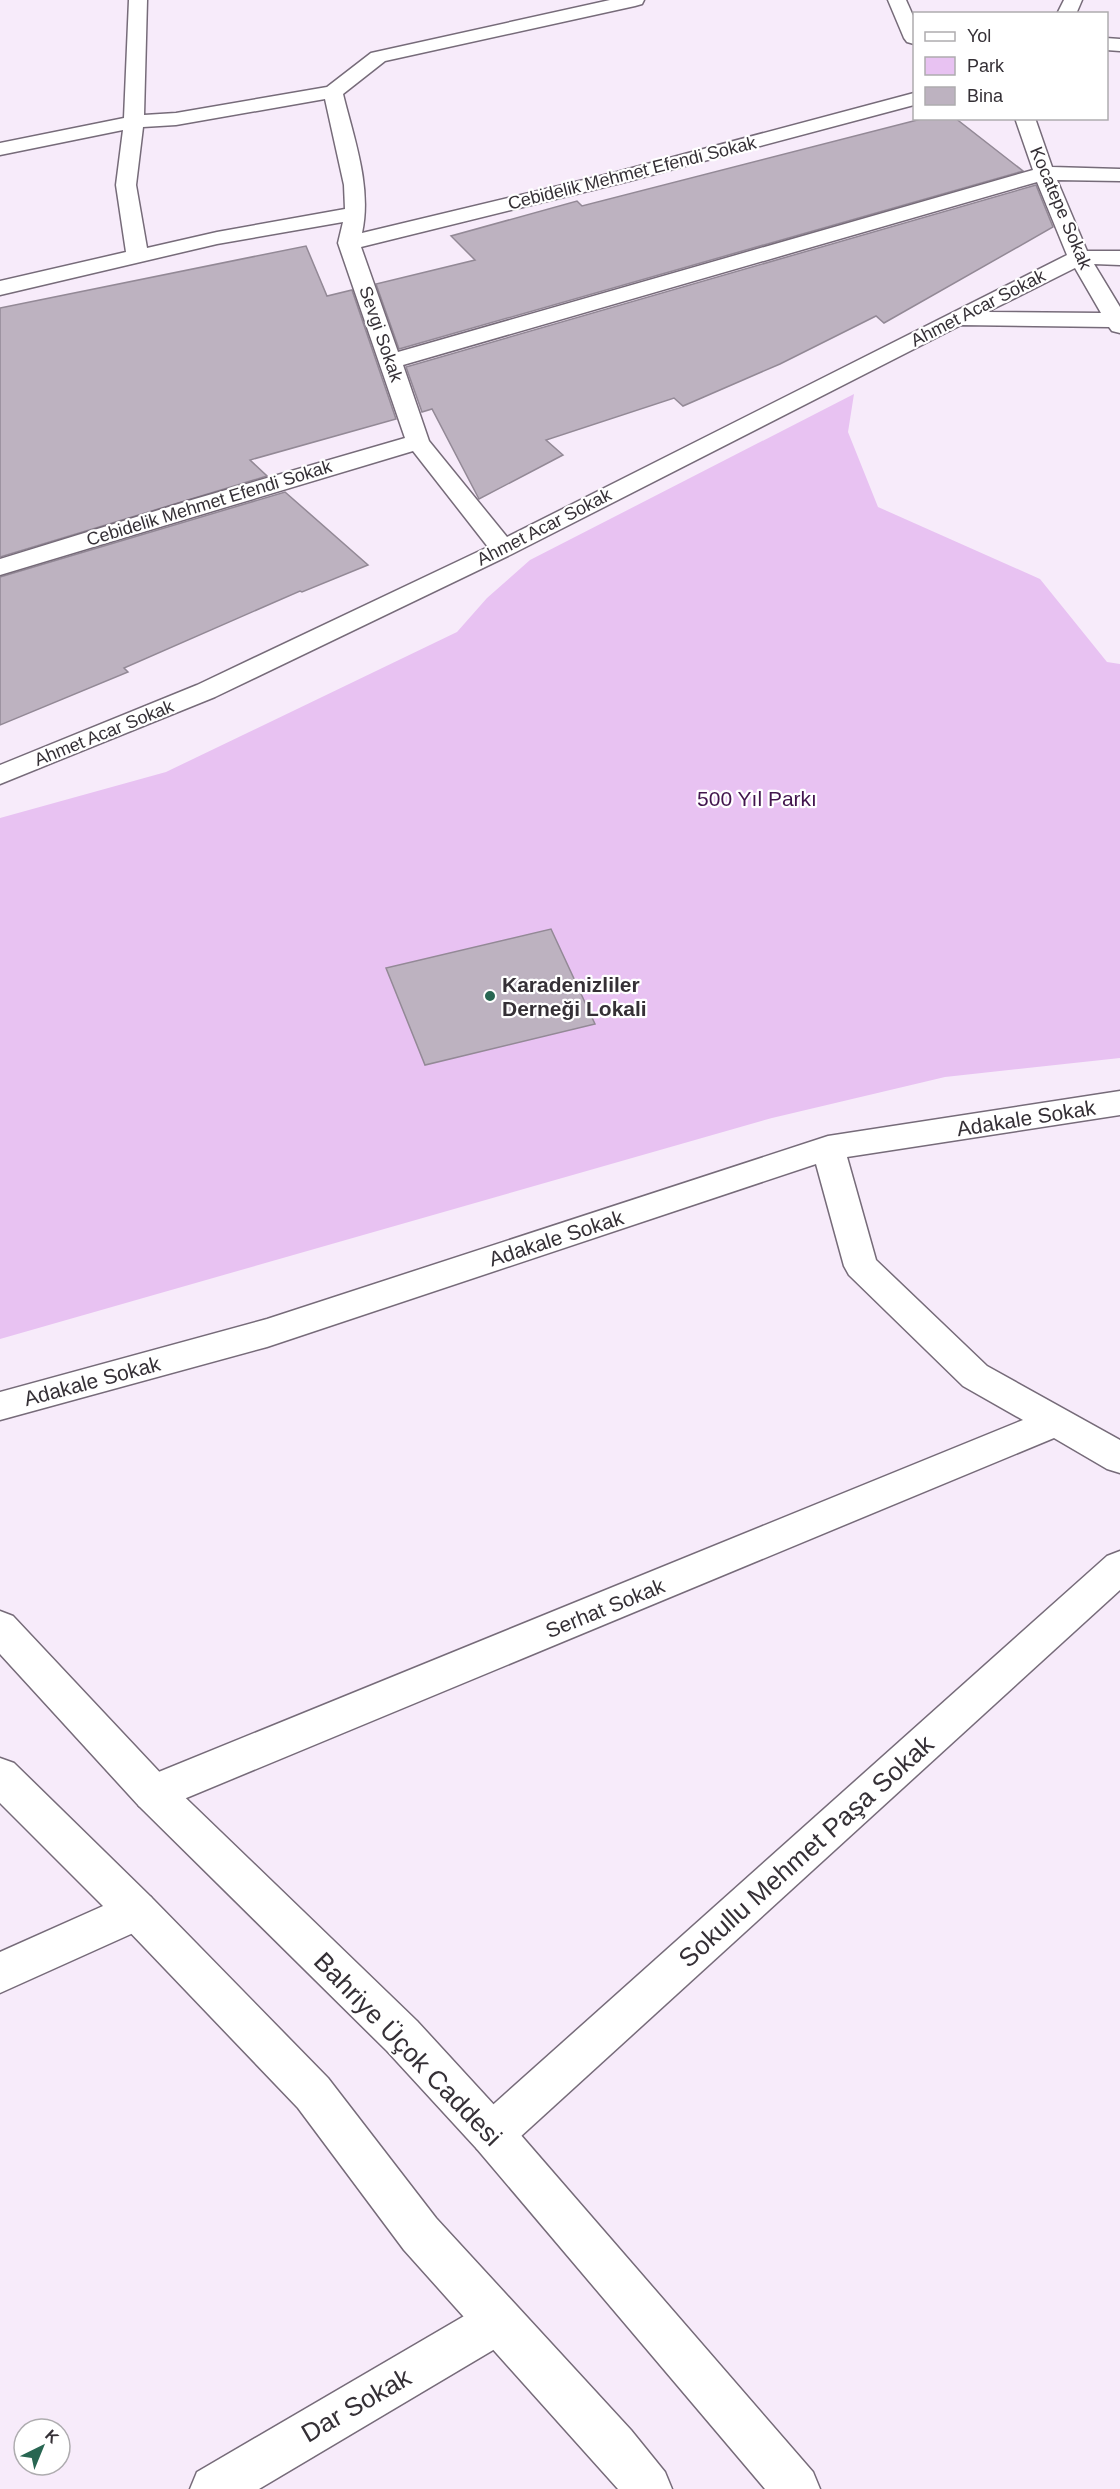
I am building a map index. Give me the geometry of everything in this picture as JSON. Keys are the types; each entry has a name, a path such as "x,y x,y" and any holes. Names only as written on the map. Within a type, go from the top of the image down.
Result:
{"street":[{"path":"138,0 134,122 126,185 138,257"},
{"path":"0,149 134,122 176,119 333,92 378,57 635,0"},
{"path":"897,0 913,34"},
{"path":"333,92 354,185 356,213 349,243"},
{"name":"Cebidelik Mehmet Efendi Sokak","path":"349,243 622,177 913,100"},
{"name":"Kocatepe Sokak","path":"1026,120 1044,173 1079,258 1118,323"},
{"path":"390,362 1044,173 1120,175"},
{"path":"0,288 217,238 356,213"},
{"name":"Sevgi Sokak","path":"349,243 418,442 503,549"},
{"path":"1079,258 1120,258"},
{"name":"Ahmet Acar Sokak","path":"0,776 206,691 503,549 1079,258"},
{"path":"955,319 1118,323"},
{"name":"Cebidelik Mehmet Efendi Sokak","path":"0,567 197,506 418,442"},
{"name":"Adakale Sokak","path":"0,1406 267,1334 828,1148 1120,1103"},
{"path":"828,1148 861,1266 975,1376 1120,1458"},
{"name":"Serhat Sokak","path":"153,1793 1056,1422"},
{"name":"Sokullu Mehmet Paşa Sokak","path":"492,2134 1120,1567"},
{"name":"Bahriye Üçok Caddesi","path":"0,1628 153,1793 402,2036 492,2134 796,2489"},
{"path":"0,1776 138,1911 314,2093 420,2234 614,2447 648,2489"},
{"path":"0,1973 138,1911"},
{"name":"Dar Sokak","path":"214,2489 499,2321"}],"green space":[{"name":"500 Yıl Parkı","path":"854,394 848,432 878,507 1040,579 1107,662 1120,664 1120,1058 945,1077 772,1118 0,1339 0,818 166,772 457,632 487,598 530,560"}],"building":[{"path":"917,120 958,120 1023,171 399,349 376,284 475,260 451,236 577,201 582,206"},
{"path":"1036,185 1053,227 884,323 876,316 780,364 683,406 674,398 546,440 563,455 479,499 432,409 422,412 406,367"},
{"path":"306,246 327,296 352,290 396,419 250,460 267,476 0,557 0,308"},
{"path":"285,492 368,565 300,591 124,668 128,672 0,725 0,577"},
{"name":"Karadenizliler Derneği Lokali","path":"551,929 595,1024 425,1065 386,968"}],"place":[{"name":"Karadenizliler Derneği Lokali","path":"490,996"}]}
